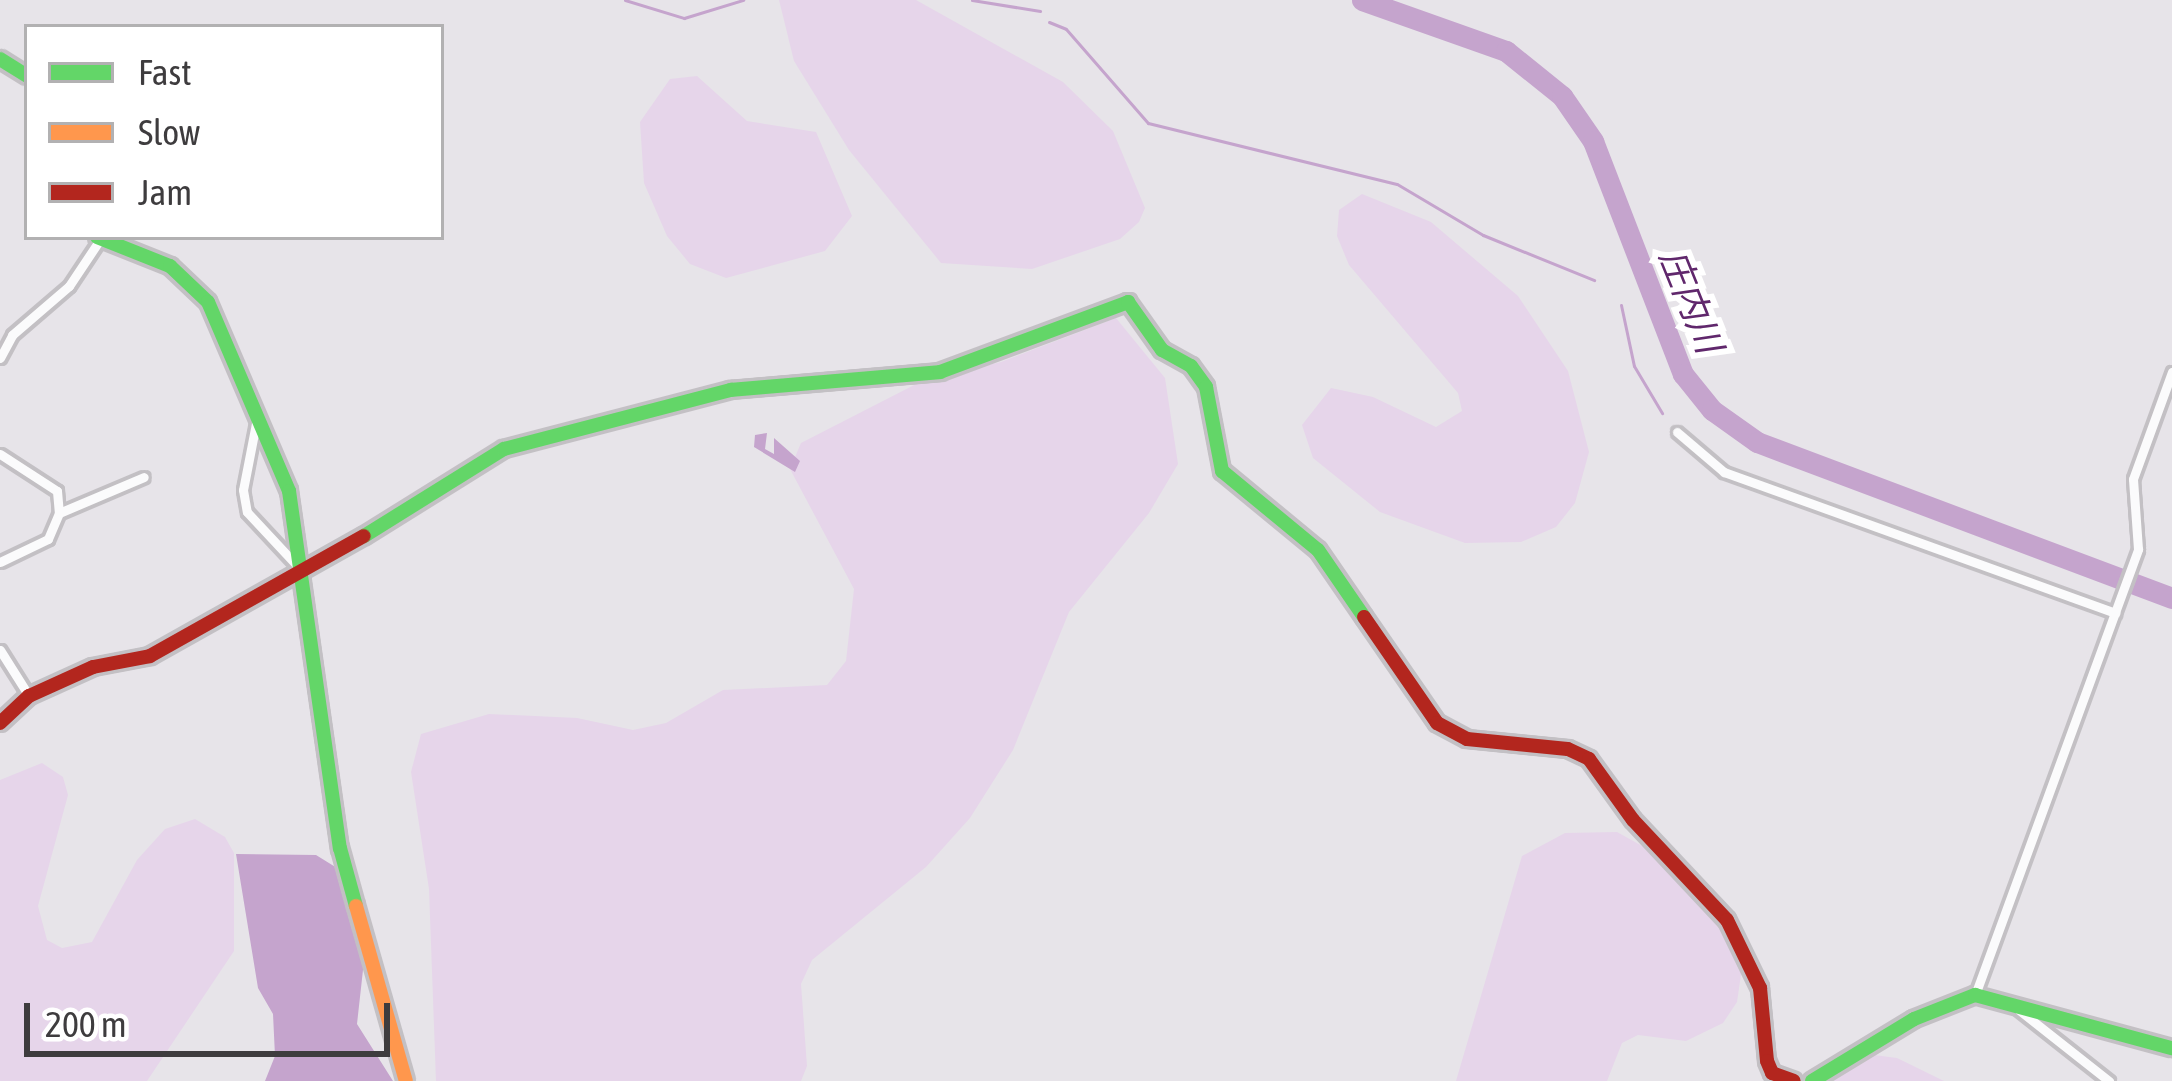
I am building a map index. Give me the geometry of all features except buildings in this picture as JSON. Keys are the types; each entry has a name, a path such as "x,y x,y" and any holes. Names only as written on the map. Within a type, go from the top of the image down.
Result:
{"street":[{"path":"0,358 12,334 69,286 97,240"},
{"path":"101,240 158,260 195,286 289,491 305,573 340,848 406,1081"},
{"path":"0,723 29,696 93,667 150,656 305,573 504,449 731,390 940,372 1128,302 1162,350 1199,373 1222,472 1318,550 1438,723 1467,739 1568,749 1589,759 1633,820 1727,920 1760,988 1767,1061 1772,1073 1794,1081"},
{"path":"1976,995 2138,549 2133,479 2172,372"},
{"path":"257,416 243,490 248,512 305,573"},
{"path":"1677,432 1724,472 2116,611"},
{"path":"0,454 57,490 59,513 48,539 0,562"},
{"path":"59,513 144,477"},
{"path":"0,650 29,696"},
{"path":"1812,1081 1914,1019 1976,995 2172,1048"},
{"path":"2008,1001 2109,1081"}],"shaded area":[{"path":"779,0 916,0 1063,82 1113,131 1145,208 1139,222 1120,239 1032,269 941,263 849,150 794,61"},
{"path":"697,76 747,121 816,132 852,216 825,251 726,278 690,264 667,236 644,183 640,122 670,79"},
{"path":"1362,194 1431,222 1518,296 1568,371 1589,452 1575,503 1556,527 1521,542 1465,543 1380,512 1313,458 1302,425 1331,388 1373,397 1436,427 1462,411 1458,393 1349,265 1337,236 1339,210"},
{"path":"1116,318 1165,378 1178,464 1149,513 1069,612 1013,750 970,818 926,867 812,960 801,984 807,1066 801,1081 436,1081 429,889 411,772 421,734 489,714 577,718 633,730 666,723 723,690 827,685 846,661 854,589 790,469 801,443 922,381 1001,362"},
{"path":"767,433 765,449 774,454 774,438 800,461 795,472 754,447 755,435"},
{"path":"42,763 63,777 68,795 38,906 47,940 62,948 92,942 137,860 165,829 195,819 225,837 234,853 234,951 147,1081 0,1081 0,780"},
{"path":"1617,832 1698,877 1724,906 1744,954 1737,1002 1723,1023 1686,1041 1638,1035 1622,1043 1607,1081 1456,1081 1522,856 1565,833"},
{"path":"236,854 316,855 337,868 364,961 357,1024 393,1081 265,1081 275,1056 273,1014 258,988"},
{"path":"1843,1051 1897,1058 1944,1081 1818,1081"}],"waterway":[{"path":"625,0 684,18 743,0"},
{"path":"972,0 1040,11"},
{"name":"庄内川","path":"1362,0 1506,51 1562,96 1593,141 1683,374 1712,410 1757,442 2172,598"},
{"path":"1049,22 1066,29 1148,123 1397,184 1483,235 1594,280"},
{"path":"1621,305 1634,366 1662,413"}],"traffic: fast":[{"path":"0,59 24,74"},
{"path":"105,240 170,266 208,302 289,491 340,848 356,906"},
{"path":"364,536 504,449 731,390 940,372 1128,302 1162,350 1191,366 1206,387 1222,471 1318,550 1364,617"},
{"path":"1812,1081 1914,1019 1975,995 2172,1048"}],"traffic: slow":[{"path":"356,906 406,1081"}],"traffic: jam":[{"path":"0,723 29,696 93,667 150,656 364,536"},
{"path":"1364,617 1437,723 1467,739 1568,749 1589,759 1633,820 1727,920 1760,988 1767,1061 1772,1073 1794,1081"}]}
